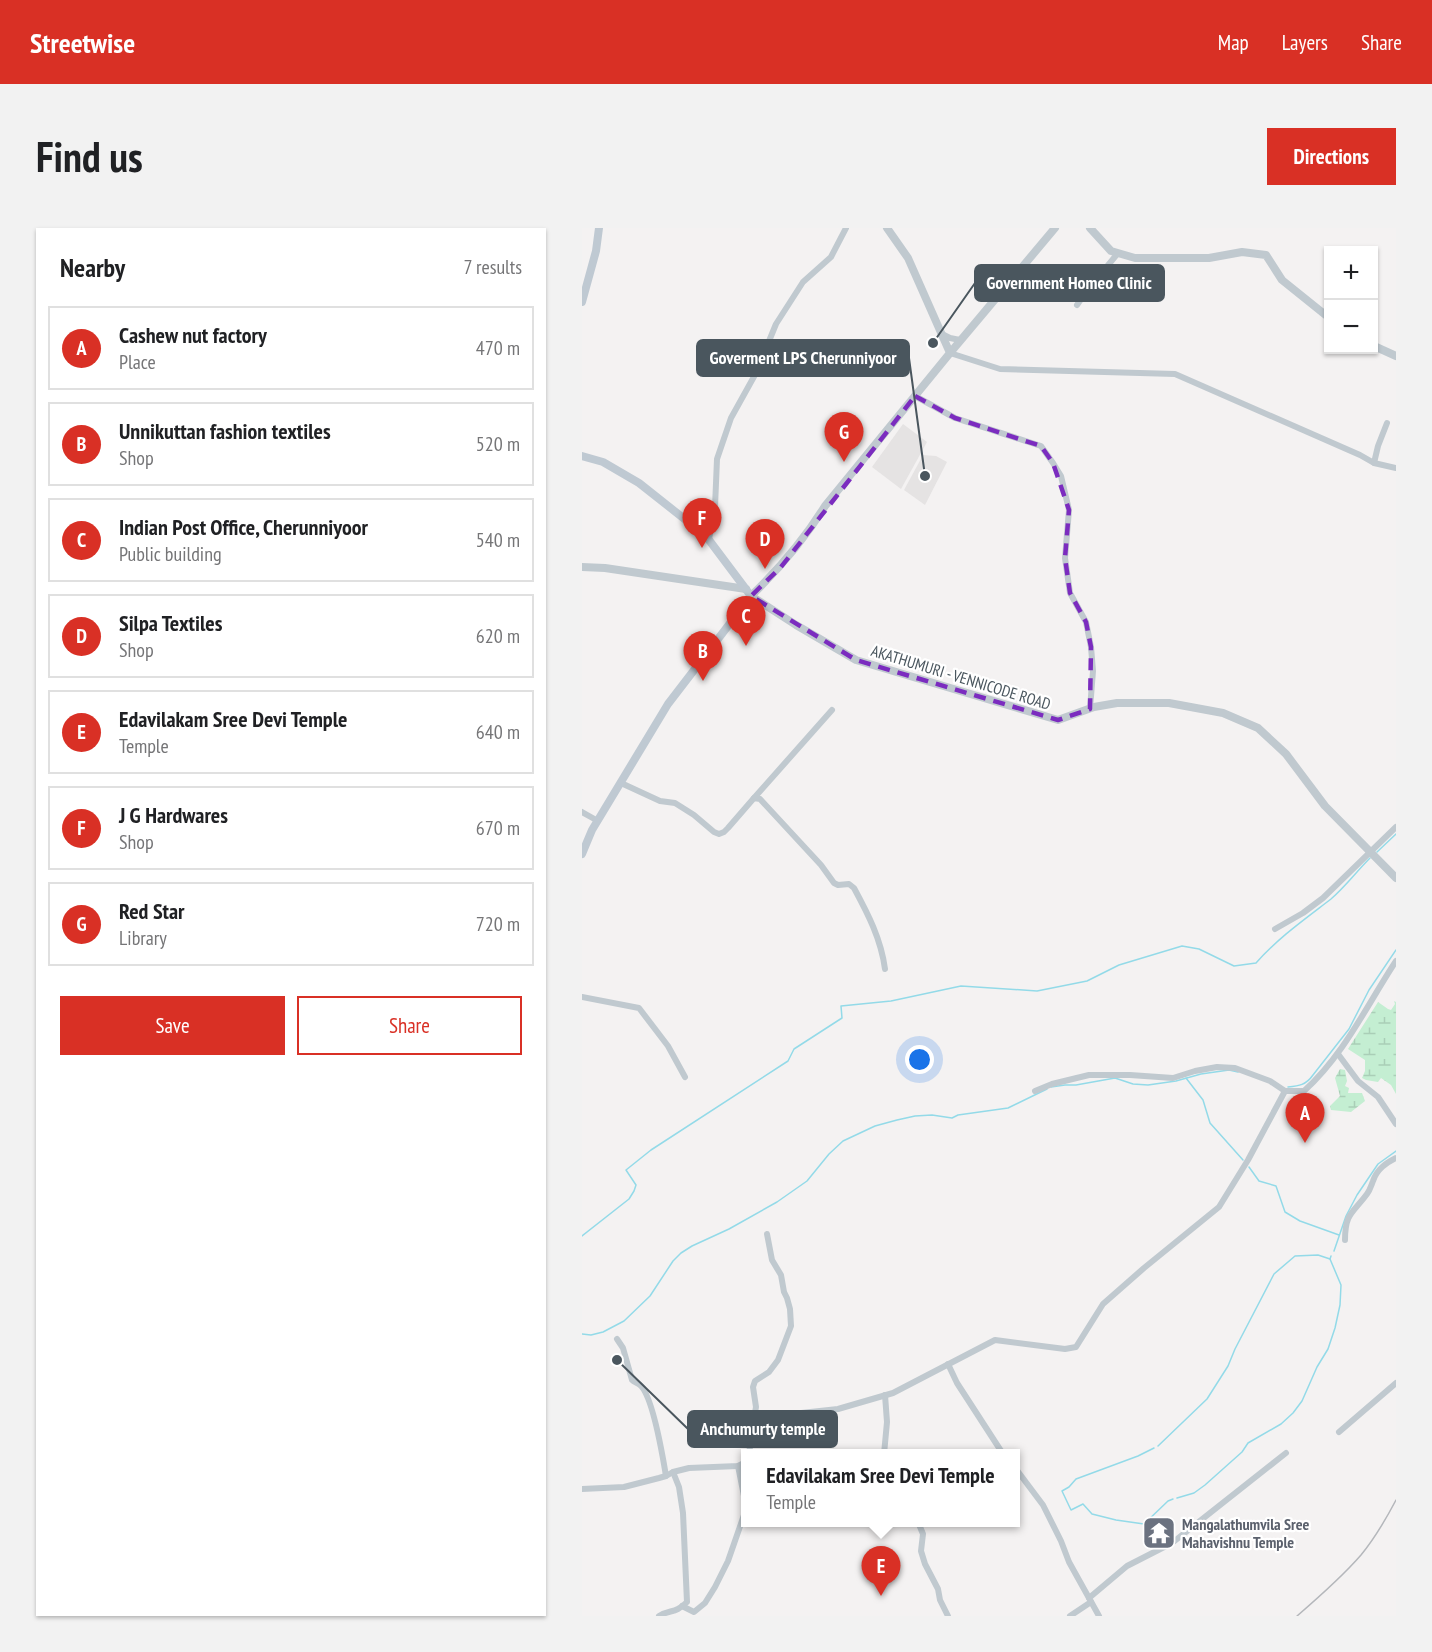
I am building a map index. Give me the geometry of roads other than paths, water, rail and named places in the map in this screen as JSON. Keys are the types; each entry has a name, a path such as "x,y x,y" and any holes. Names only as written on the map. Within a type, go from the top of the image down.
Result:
{"main road":[{"path":"582,302 596,251 599,228"},
{"path":"582,456 603,462 639,483 709,539 748,593 668,704 592,830 582,854"}],"street":[{"path":"709,539 716,507 717,459 732,418 756,373 776,324 802,282 831,257 846,228"},
{"path":"887,228 908,258 950,353 1000,369 1174,374 1374,463 1396,468"},
{"path":"582,567 605,568 748,593 781,567 811,529 825,506 960,339 1055,228"},
{"path":"1090,228 1111,251 1135,258 1209,258 1242,252 1266,255 1282,280 1324,313"},
{"path":"1077,305 1118,253"},
{"path":"942,334 960,339"},
{"path":"1378,348 1396,356"},
{"path":"915,396 955,418 1041,446 1053,463 1060,476 1069,510 1065,558 1070,593 1086,622 1091,647 1093,671 1090,709"},
{"path":"1374,463 1378,446 1388,423"},
{"name":"AKATHUMURI - VENNICODE ROAD","path":"748,593 796,625 856,660 1058,720 1090,709 1118,703 1169,703 1223,713 1258,728 1286,754 1325,806 1396,878"},
{"path":"621,783 660,801 675,803 719,834 728,828 832,710"},
{"path":"754,798 760,799 766,805 821,865 834,883 849,884 854,888 879,940 885,969"},
{"path":"582,812 598,821"},
{"path":"1275,929 1323,898 1396,827"},
{"path":"1035,1091 1052,1084 1089,1075 1173,1078 1217,1067 1234,1068 1270,1081 1285,1091 1304,1091 1338,1054 1396,961"},
{"path":"582,997 639,1008 668,1046 685,1077"},
{"path":"1338,1054 1358,1081 1378,1097 1396,1124"},
{"path":"754,1418 838,1408 892,1393 995,1340 1065,1349 1076,1347 1103,1304 1219,1207 1248,1160 1285,1091"},
{"path":"1345,1240 1348,1216 1368,1192 1376,1174 1384,1164 1396,1158"},
{"path":"750,1449 756,1407 753,1387 755,1381 769,1372 778,1360 791,1326 790,1309 781,1275 772,1260 767,1234"},
{"path":"617,1339 623,1348 632,1380 640,1386 647,1397 659,1437 666,1476"},
{"path":"948,1364 957,1383 1000,1449"},
{"path":"1339,1432 1396,1383"},
{"path":"884,1449 887,1422 885,1395"},
{"path":"1070,1616 1128,1566 1172,1543 1286,1453"},
{"path":"582,1489 624,1487 690,1468 741,1464"},
{"path":"738,1466 741,1481"},
{"path":"659,1616 679,1610 687,1602 683,1513 679,1487 673,1472"},
{"path":"1020,1475 1042,1505 1061,1541 1069,1563 1099,1616"},
{"path":"682,1606 694,1612 705,1603 728,1561 741,1524"},
{"path":"920,1527 922,1534 921,1551 925,1564 948,1616"}],"waterway":[{"path":"1377,852 1396,834"},
{"path":"582,1236 629,1199 636,1185 626,1170 651,1150 788,1061 794,1049 842,1018 841,1006 891,1001 961,986 1037,991 1087,981 1119,965 1182,946 1199,949 1234,966 1256,963 1283,937 1336,894 1370,858"},
{"path":"1288,1087 1308,1081 1349,1029 1369,990 1396,950"},
{"path":"1051,1087 1115,1078 1133,1084 1148,1085 1201,1074 1229,1070 1238,1072"},
{"path":"1186,1078 1203,1100 1210,1123 1243,1160"},
{"path":"582,1334 591,1335 603,1332 624,1321 650,1296 673,1261 681,1253 777,1202 807,1181 843,1141 875,1126 915,1116 932,1115 952,1118 958,1115 1008,1108 1047,1089"},
{"path":"1334,1251 1346,1216 1357,1195 1378,1164 1396,1151"},
{"path":"1249,1167 1259,1181 1276,1186 1285,1212 1300,1221 1339,1235"},
{"path":"1158,1446 1207,1399 1228,1366 1274,1274 1295,1256 1318,1255 1330,1259 1331,1256"},
{"path":"1177,1498 1194,1493 1205,1485 1242,1452 1248,1443 1281,1424 1302,1401 1328,1349 1340,1305 1341,1285 1330,1259"},
{"path":"1154,1448 1076,1479 1062,1491 1071,1510 1083,1504 1092,1514 1144,1524 1173,1499"}],"railway":[{"path":"1297,1616 1361,1555 1396,1500"}],"place":[{"name":"Government Homeo Clinic","path":"933,343"},
{"name":"Red Star","path":"844,462"},
{"name":"Goverment LPS Cherunniyoor","path":"925,476"},
{"name":"J G Hardwares","path":"702,548"},
{"name":"Silpa Textiles","path":"765,569"},
{"name":"Indian Post Office, Cherunniyoor","path":"746,646"},
{"name":"Unnikuttan fashion textiles","path":"703,681"},
{"name":"Cashew nut factory","path":"1305,1143"},
{"name":"Anchumurty temple","path":"617,1360"},
{"name":"Mangalathumvila Sree Mahavishnu Temple","path":"1159,1533"},
{"name":"Edavilakam Sree Devi Temple","path":"881,1596"}]}
